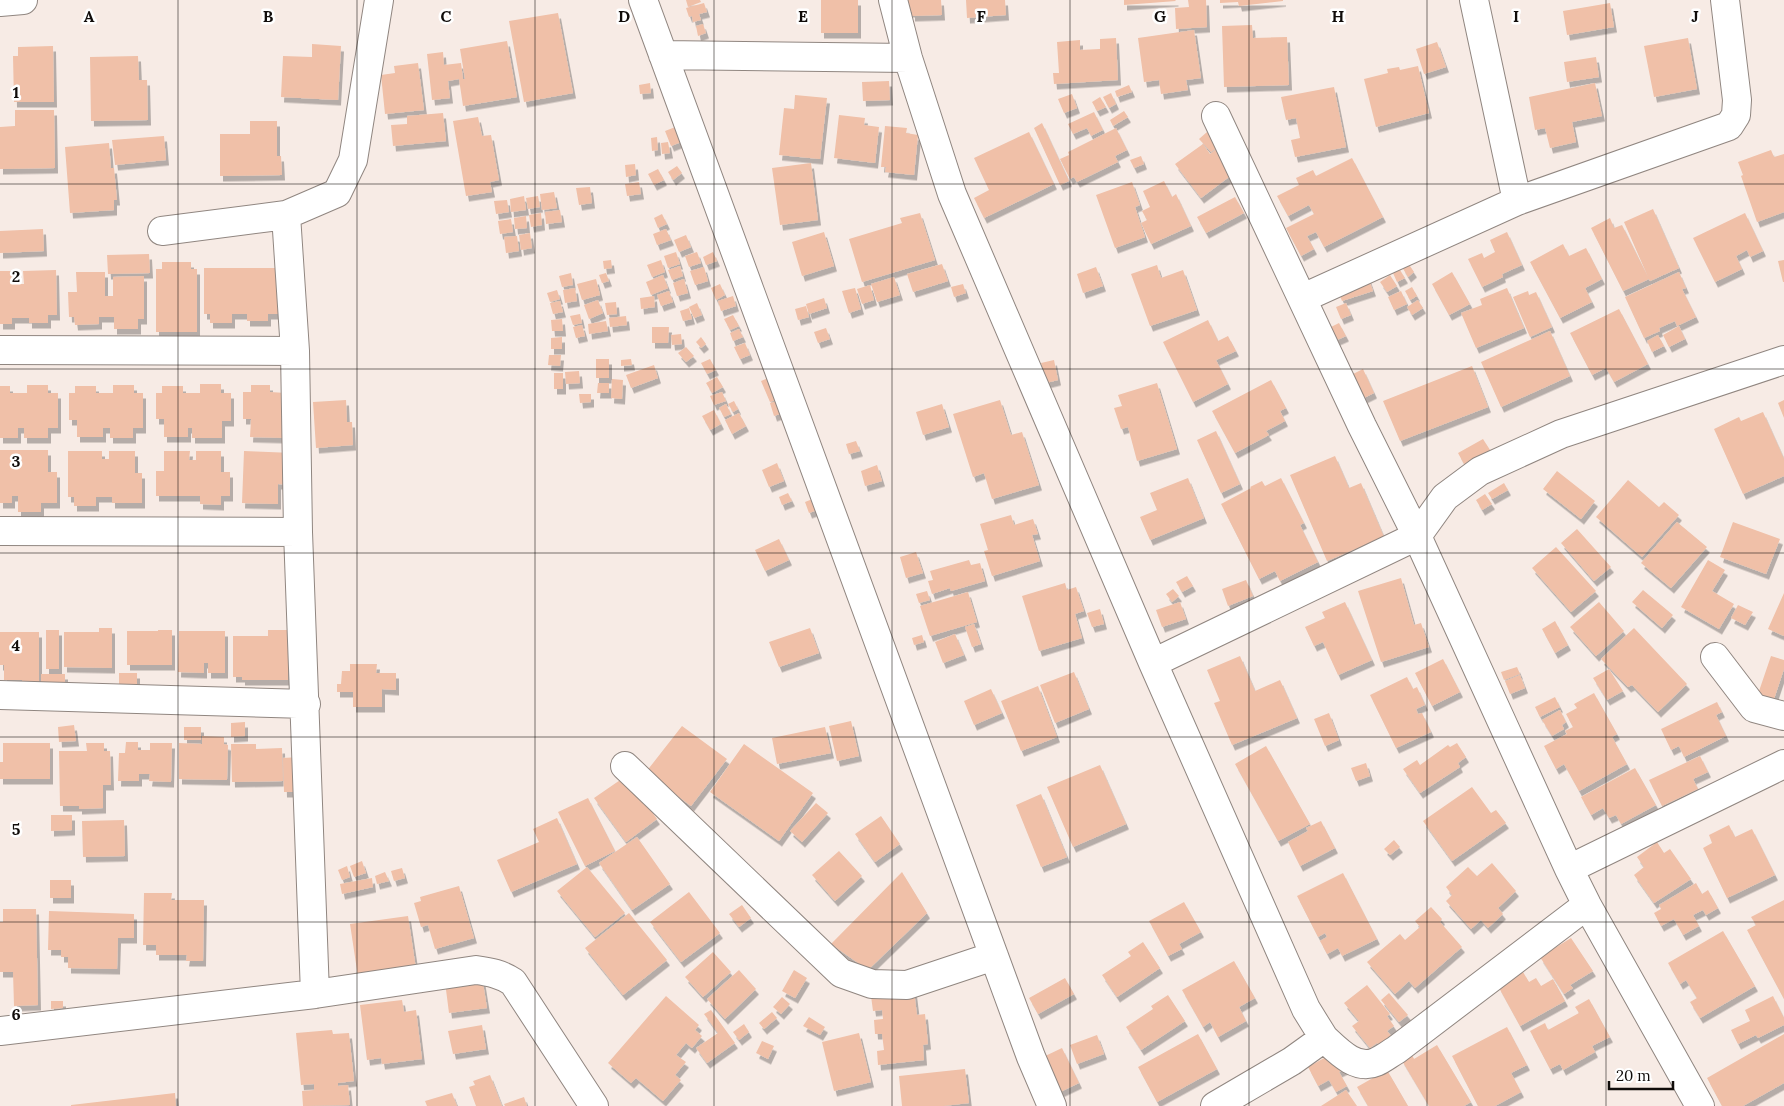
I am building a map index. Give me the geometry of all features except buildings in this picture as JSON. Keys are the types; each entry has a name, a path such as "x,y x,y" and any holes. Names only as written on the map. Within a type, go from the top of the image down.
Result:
{"street":[{"path":"0,2 23,0"},
{"path":"162,231 286,215 337,193 353,160 379,0"},
{"path":"643,0 1031,1057 1052,1106"},
{"path":"893,0 908,58 952,194 1153,663 1306,1009 1324,1038 1348,1059 1366,1064 1374,1063 1396,1050 1587,905"},
{"path":"1474,0 1517,201"},
{"path":"1303,298 1517,201 1729,126 1736,115 1737,100 1725,0"},
{"path":"663,55 908,58"},
{"path":"1216,116 1362,426 1417,536 1569,869 1587,905 1700,1106"},
{"path":"286,215 295,351 298,532 316,994"},
{"path":"0,350 295,351"},
{"path":"1153,663 1417,536 1445,496 1480,471 1561,434 1784,360"},
{"path":"0,531 298,532"},
{"path":"1715,657 1754,708 1784,716"},
{"path":"0,696 306,704"},
{"path":"1569,869 1784,764"},
{"path":"625,766 841,973 872,984 907,985 994,956"},
{"path":"0,1031 316,994 476,970 491,972 513,982 594,1106"},
{"path":"1215,1106 1292,1060 1324,1038"}]}
